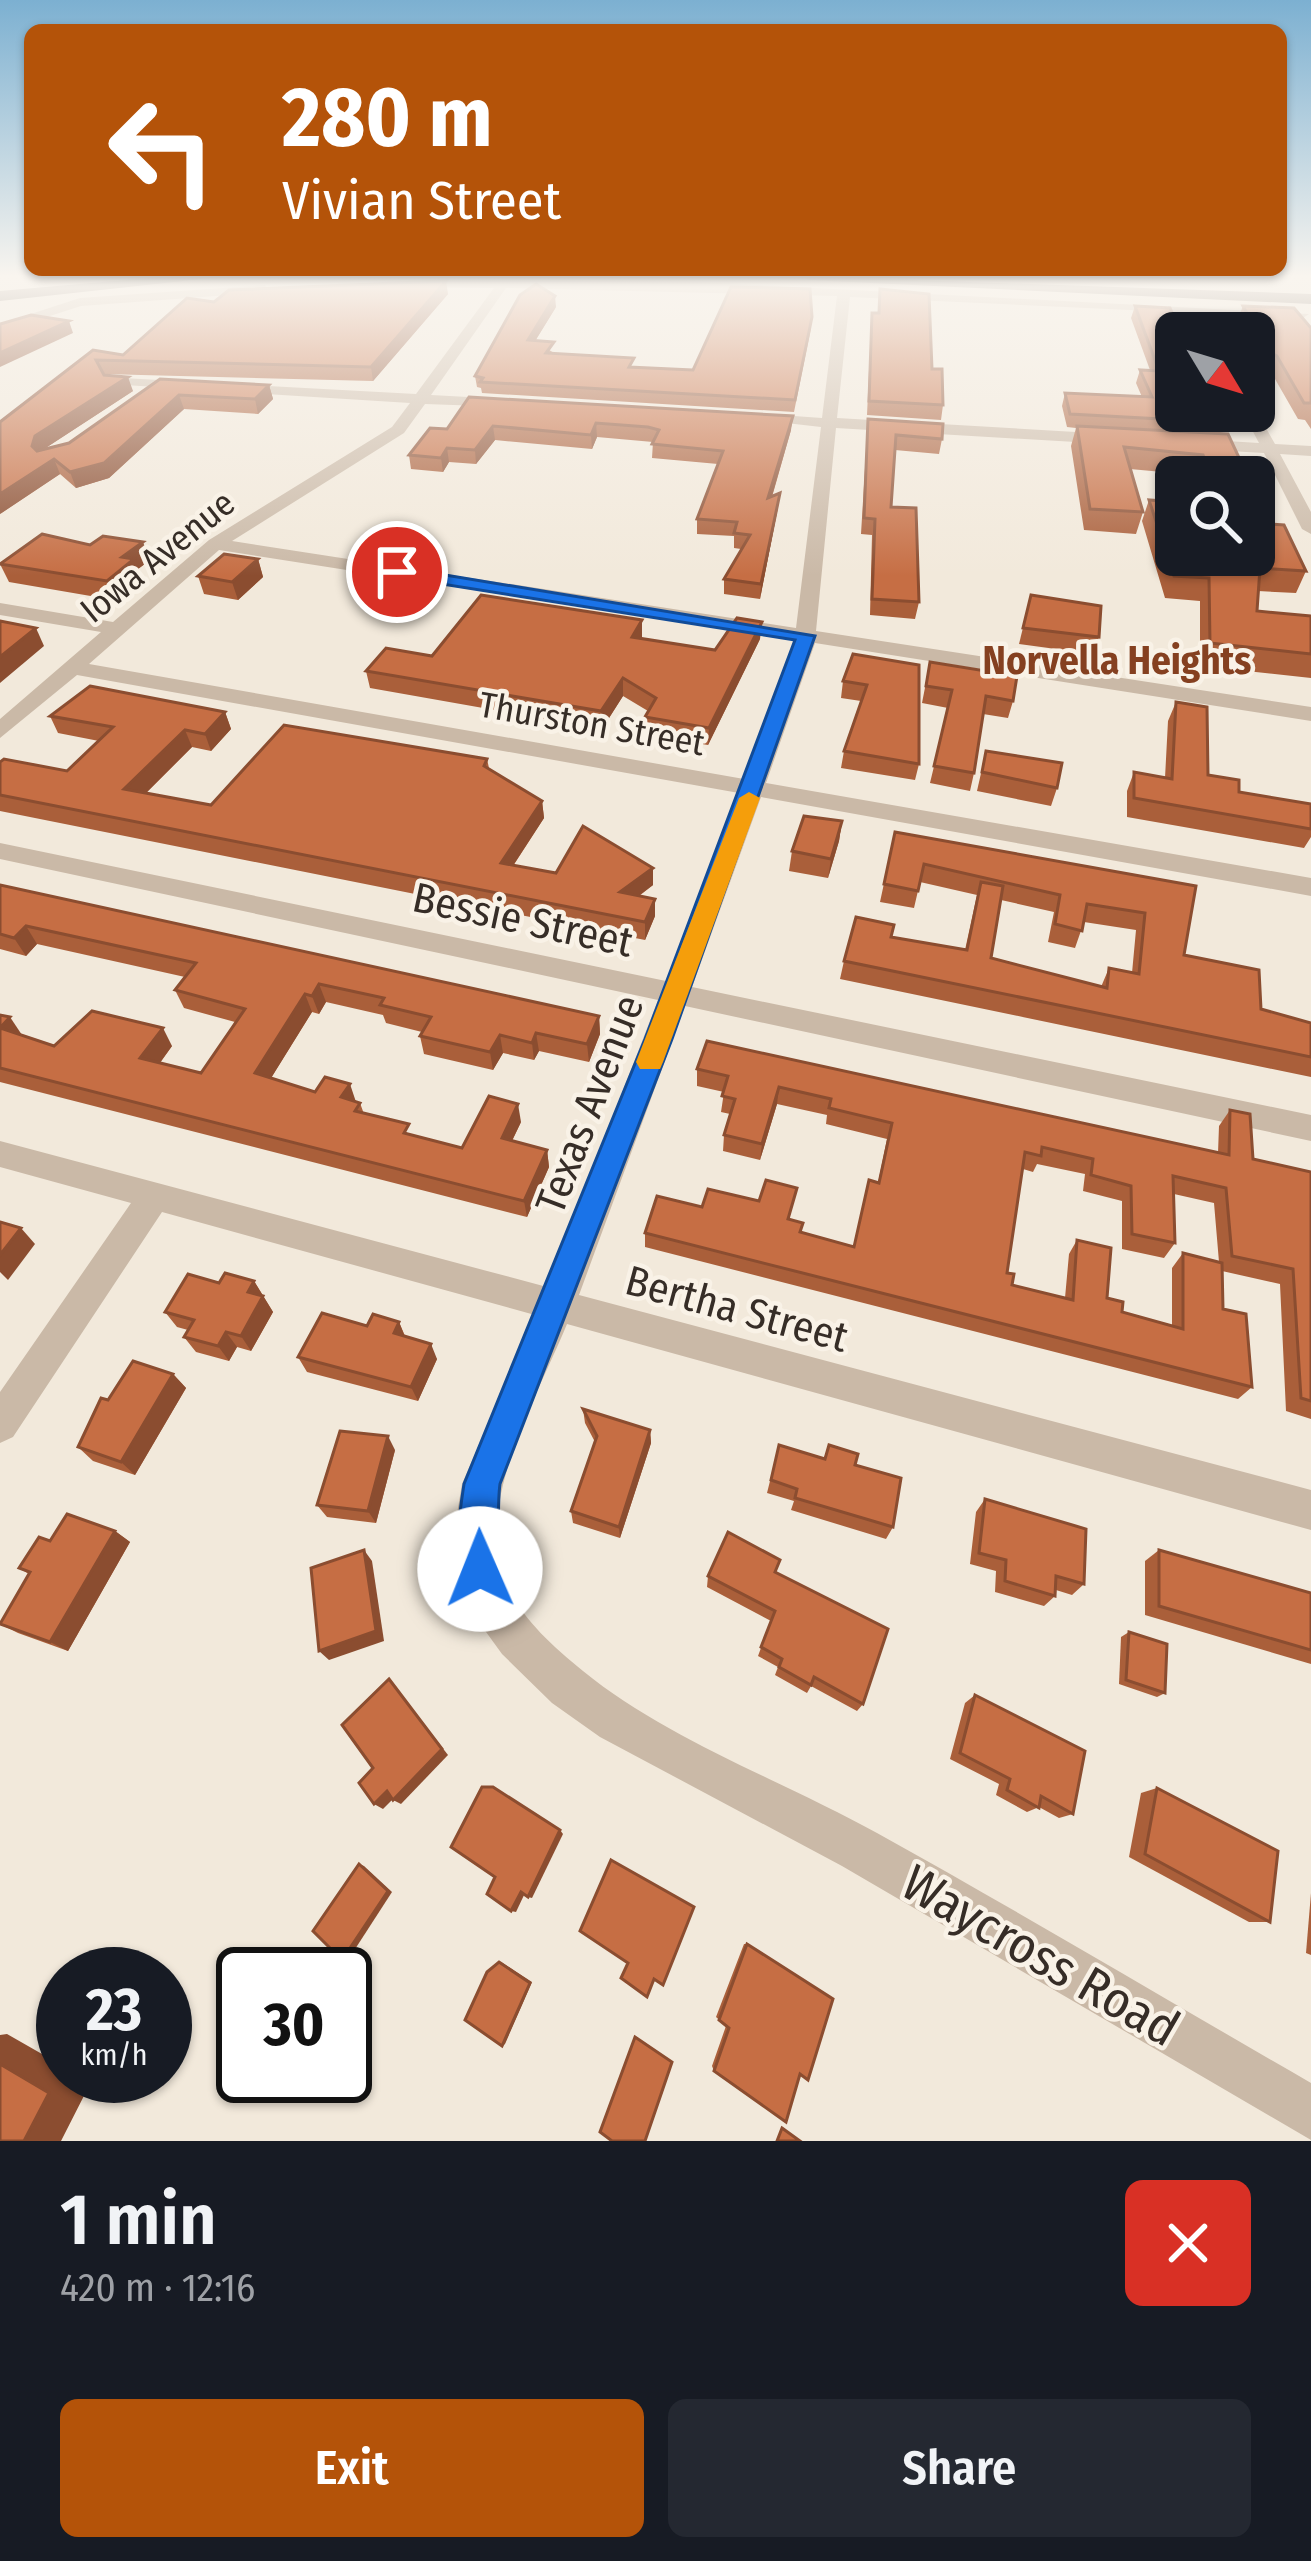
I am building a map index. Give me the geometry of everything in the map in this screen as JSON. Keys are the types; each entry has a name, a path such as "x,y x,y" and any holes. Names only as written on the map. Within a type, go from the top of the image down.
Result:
{"street":[{"name":"Iowa Avenue","path":"0,731 215,544 384,442 437,376"},
{"name":"Texas Avenue","path":"769,1802 616,1720 568,1688 517,1639 496,1610 480,1569 476,1526 482,1484 557,1306 806,636 836,376"},
{"path":"110,380 534,406"},
{"path":"141,397 158,384"},
{"path":"738,418 1133,441"},
{"path":"1261,432 1311,529"},
{"path":"1178,444 1311,452"},
{"path":"215,544 1311,714"},
{"path":"0,609 117,629"},
{"name":"Thurston Street","path":"73,668 1311,887"},
{"name":"Bessie Street","path":"0,851 1311,1128"},
{"name":"Bertha Street","path":"0,1154 1311,1510"},
{"path":"0,1424 155,1196"},
{"name":"Waycross Road","path":"769,1802 1311,2113"}],"building":[{"path":"60,376 128,377 35,436 32,446 37,451 69,443 160,379 269,385 255,399 179,395 104,463 70,472 54,459 0,494 0,422"},
{"path":"475,376 800,376 795,400 480,382 483,378"},
{"path":"870,376 942,376 943,405 869,401"},
{"path":"1143,376 1155,376 1155,419 1070,414 1065,393 1152,397"},
{"path":"1288,376 1311,376 1311,403 1304,403"},
{"path":"469,397 793,416 768,498 780,493 761,584 724,579 750,535 734,533 737,522 697,519 723,451 652,444 659,430 596,423 591,435 493,426 475,450 447,448 441,458 409,455 430,428 447,429"},
{"path":"868,419 943,424 942,439 896,435 891,507 916,508 919,602 872,599 875,519 864,518"},
{"path":"1077,426 1228,434 1238,456 1124,447 1143,512 1090,509"},
{"path":"1275,524 1284,525 1306,571 1275,569"},
{"path":"42,534 90,545 103,536 143,542 122,557 134,559 107,581 0,564"},
{"path":"224,554 258,559 232,582 198,576"},
{"path":"1174,576 1259,576 1257,611 1311,616 1311,654 1210,643 1209,578"},
{"path":"481,595 642,620 632,637 715,650 737,618 762,622 709,728 645,717 656,698 623,678 601,711 366,671 386,648 432,656"},
{"path":"1031,595 1101,606 1099,637 1023,628"},
{"path":"0,621 36,628 0,657"},
{"path":"853,654 919,665 919,764 844,751 867,685 843,681"},
{"path":"930,662 1017,676 1013,701 986,696 974,773 934,766 952,690 926,686"},
{"path":"90,686 225,712 205,734 185,730 124,789 211,805 284,725 487,759 484,766 542,801 501,863 556,873 583,826 653,868 620,892 655,899 645,922 0,795 0,762 4,759 67,771 113,727 50,716"},
{"path":"1176,702 1207,707 1208,775 1239,780 1239,792 1311,804 1311,829 1134,798 1134,772 1172,779"},
{"path":"986,751 1062,763 1057,788 982,772"},
{"path":"804,816 842,821 831,859 792,851"},
{"path":"895,832 1196,886 1184,955 1259,970 1261,1009 1311,1023 1311,1057 844,961 856,917 894,925 891,937 967,950 981,882 1003,886 991,958 1107,988 1109,968 1139,974 1145,913 1087,904 1082,931 1055,924 1060,895 924,864 918,891 884,884"},
{"path":"0,885 599,1016 587,1044 536,1033 532,1043 500,1035 490,1052 420,1036 431,1017 380,1005 384,998 319,984 312,996 305,994 255,1073 315,1092 325,1077 350,1084 341,1097 360,1103 355,1111 409,1124 404,1133 462,1148 489,1096 518,1104 502,1138 547,1150 524,1201 0,1068 0,1028 54,1046 92,1011 163,1028 140,1058 201,1073 245,1009 175,990 196,963 26,926 14,938 0,934"},
{"path":"707,1041 1229,1155 1230,1110 1250,1114 1253,1159 1311,1172 1311,1401 1301,1398 1293,1269 1232,1256 1226,1188 1173,1176 1175,1243 1132,1234 1131,1186 1091,1175 1093,1159 1042,1147 1041,1156 1025,1152 1007,1273 1014,1274 1012,1285 1073,1300 1077,1240 1111,1248 1107,1298 1123,1302 1122,1312 1183,1329 1183,1253 1222,1263 1223,1309 1246,1314 1252,1387 645,1233 657,1196 702,1207 708,1189 759,1201 766,1180 797,1188 788,1219 803,1223 800,1232 854,1247 869,1180 879,1183 892,1123 829,1108 831,1099 779,1087 762,1144 724,1135 735,1099 722,1096 728,1076 697,1069"},
{"path":"0,1222 21,1228 0,1255"},
{"path":"225,1273 254,1281 248,1292 263,1296 241,1336 226,1332 218,1346 184,1337 194,1320 165,1312 188,1274 219,1283"},
{"path":"322,1313 367,1326 373,1314 399,1322 394,1333 431,1344 411,1387 298,1357"},
{"path":"133,1361 173,1374 121,1462 78,1447 101,1398 108,1400"},
{"path":"583,1409 650,1430 619,1527 571,1511 597,1436"},
{"path":"340,1431 388,1436 368,1511 317,1505"},
{"path":"779,1445 825,1459 829,1445 858,1454 855,1465 901,1478 893,1527 795,1498 797,1489 771,1480"},
{"path":"985,1499 1086,1529 1084,1584 1056,1576 1055,1596 1005,1581 1006,1560 979,1553"},
{"path":"67,1514 115,1531 50,1642 0,1624 30,1572 19,1568 39,1537 50,1541"},
{"path":"728,1532 780,1560 775,1572 888,1629 863,1704 814,1677 811,1685 779,1667 782,1659 761,1647 775,1611 708,1576"},
{"path":"364,1550 376,1631 319,1651 311,1568"},
{"path":"1159,1550 1311,1593 1311,1650 1159,1606"},
{"path":"1129,1632 1167,1644 1165,1693 1126,1680"},
{"path":"389,1679 442,1749 393,1800 387,1791 374,1804 359,1783 373,1768 342,1725"},
{"path":"975,1695 1085,1751 1073,1814 1041,1796 1039,1808 1007,1790 1010,1779 960,1753"},
{"path":"482,1787 493,1787 560,1830 528,1897 521,1892 511,1911 487,1894 495,1877 451,1847"},
{"path":"1157,1788 1278,1851 1270,1922 1145,1854"},
{"path":"611,1860 694,1907 663,1985 654,1979 647,1997 621,1978 628,1963 580,1931"},
{"path":"359,1864 388,1891 351,1947 329,1947 313,1931"},
{"path":"747,1944 833,1999 808,2080 800,2074 786,2122 714,2071 729,2028 719,2020"},
{"path":"499,1962 530,1983 502,2046 465,2020 487,1972"},
{"path":"635,2037 672,2062 645,2141 612,2141 600,2132"},
{"path":"0,2064 36,2085 36,2103 44,2103 24,2141 0,2141"},
{"path":"782,2128 800,2141 777,2141"}],"slow traffic":[{"path":"650,1062 749,798"}],"district":[{"name":"Norvella Heights","path":"1117,660"}],"route":[{"path":"397,572 806,636 803,655 557,1306 482,1484 476,1526 480,1569"}]}
